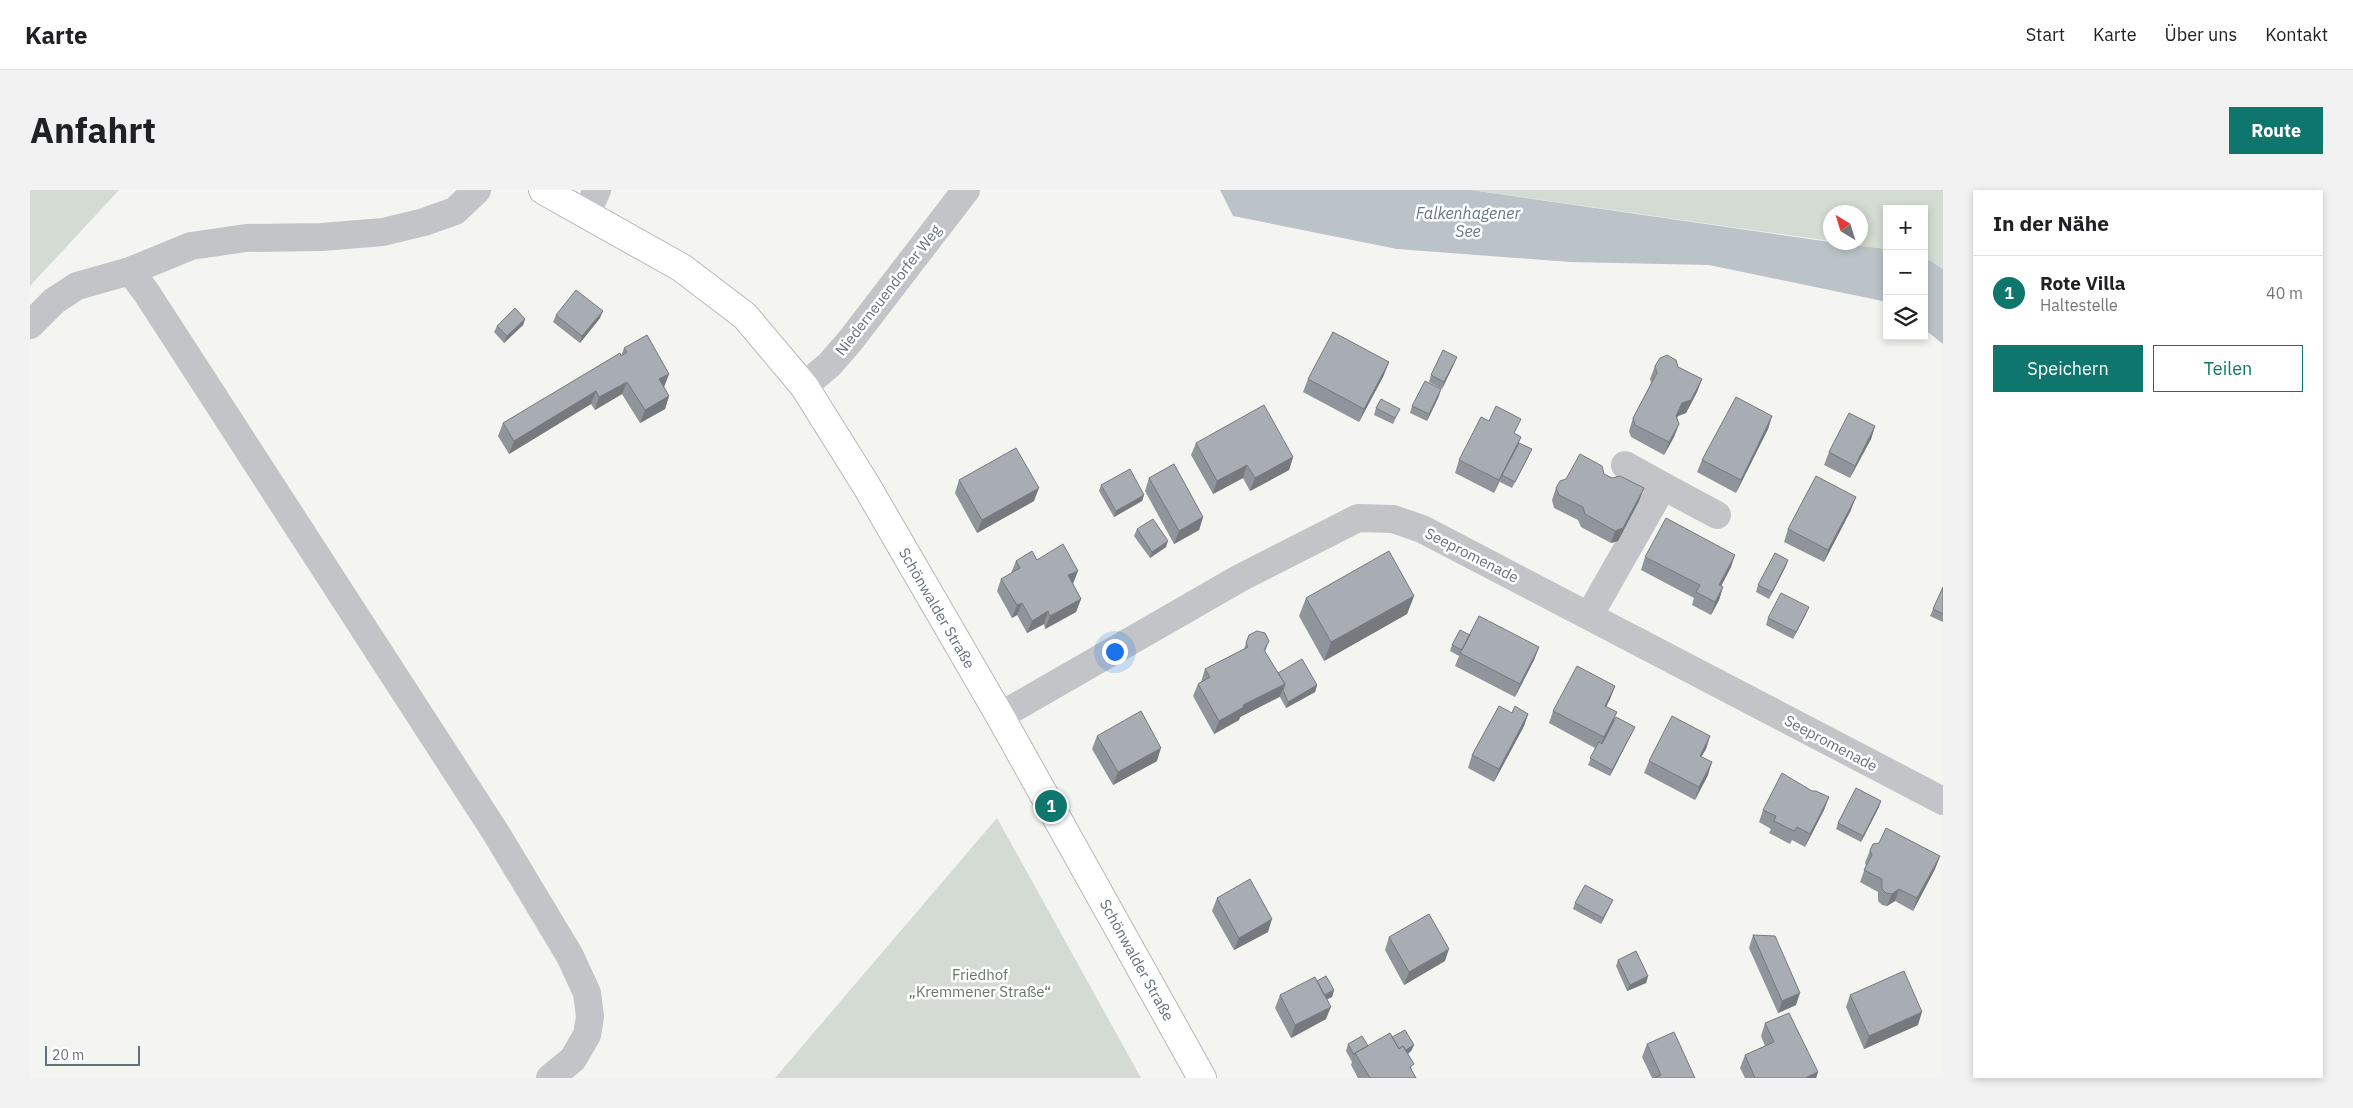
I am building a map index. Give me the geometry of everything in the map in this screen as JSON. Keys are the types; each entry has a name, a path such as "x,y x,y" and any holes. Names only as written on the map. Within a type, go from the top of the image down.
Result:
{"main road":[{"name":"Schönwalder Straße","path":"543,190 592,202 682,268 745,316 804,386 866,485 1000,716 1202,1078"}],"street":[{"path":"30,325 54,301 77,286 130,271 191,246 246,238 322,237 383,232 424,222 455,211 477,190"},
{"name":"Niederneuendorfer Weg","path":"804,386 829,365 850,341 966,190"},
{"path":"130,271 146,292 496,833 570,956 587,993 590,1017 587,1035 573,1059 550,1078"},
{"path":"1625,465 1717,515"},
{"path":"1589,616 1663,486"},
{"name":"Seepromenade","path":"1000,716 1240,578 1358,518 1393,519 1422,529 1943,801"}],"green space":[{"path":"30,190 119,190 30,286"},
{"path":"1471,190 1943,190 1943,269 1928,260 1928,205 1883,205 1883,248 1868,247 1868,205 1823,205 1823,240"},
{"name":"Friedhof „Kremmener Straße“","path":"997,818 1141,1078 775,1078"}],"water":[{"name":"Falkenhagener See","path":"1220,190 1471,190 1823,241 1823,250 1868,250 1868,247 1883,249 1883,301 1709,265 1570,262 1397,249 1233,216"},
{"path":"1928,260 1943,269 1943,344 1928,332"}],"building":[{"path":"576,290 603,311 582,336 556,315"},
{"path":"515,308 525,319 507,336 497,326"},
{"path":"1333,332 1389,362 1364,409 1308,379"},
{"path":"647,335 669,374 659,379 669,396 645,410 627,382 599,397 596,391 514,441 503,423 620,353 621,356 627,352 624,348"},
{"path":"1443,350 1457,357 1444,382 1431,375"},
{"path":"1667,355 1676,360 1678,367 1702,379 1691,400 1682,403 1676,416 1679,424 1669,442 1635,425 1633,418 1657,373 1655,366 1660,358"},
{"path":"1425,381 1441,389 1429,414 1412,406"},
{"path":"1736,397 1772,416 1741,480 1702,460"},
{"path":"1381,399 1400,409 1395,418 1376,408"},
{"path":"1264,405 1293,457 1255,478 1247,465 1217,481 1196,443"},
{"path":"1496,406 1521,419 1514,433 1521,437 1499,480 1459,460 1481,417 1489,421"},
{"path":"1849,413 1875,426 1855,466 1829,452"},
{"path":"1519,443 1532,449 1515,482 1502,475"},
{"path":"1016,448 1039,488 982,520 959,480"},
{"path":"1580,454 1602,466 1604,474 1612,478 1620,476 1644,488 1623,528 1615,531 1585,514 1583,507 1559,495 1556,488 1560,481 1566,479"},
{"path":"1174,464 1203,517 1179,531 1149,478"},
{"path":"1130,469 1144,495 1116,511 1101,485"},
{"path":"1816,476 1856,497 1828,550 1788,529"},
{"path":"1666,518 1735,555 1719,585 1723,587 1715,602 1696,592 1700,585 1645,557"},
{"path":"1153,519 1168,541 1152,552 1137,529"},
{"path":"1063,544 1078,571 1068,575 1081,599 1050,616 1048,611 1032,621 1022,603 1017,605 1001,579 1020,568 1016,561 1032,551 1037,560"},
{"path":"1389,551 1414,596 1331,642 1306,598"},
{"path":"1775,553 1788,560 1772,592 1758,585"},
{"path":"1943,587 1943,614 1933,609"},
{"path":"1781,593 1809,607 1796,632 1768,618"},
{"path":"1479,616 1539,647 1520,684 1460,653"},
{"path":"1460,630 1470,635 1462,650 1452,645"},
{"path":"1257,631 1265,633 1269,641 1264,650 1285,684 1243,705 1244,707 1219,721 1198,684 1210,677 1205,669 1248,647 1246,643 1249,635"},
{"path":"1302,659 1317,685 1288,702 1283,690 1285,684 1278,673"},
{"path":"1577,666 1615,686 1605,706 1617,712 1604,737 1553,711"},
{"path":"1499,706 1512,713 1515,706 1528,714 1499,769 1472,755"},
{"path":"1141,711 1161,748 1118,772 1097,736"},
{"path":"1672,716 1710,736 1700,756 1712,762 1699,787 1649,761"},
{"path":"1616,717 1635,727 1612,770 1590,758 1599,742 1602,744"},
{"path":"1782,773 1812,791 1829,797 1810,834 1797,827 1794,831 1774,821 1776,816 1763,810"},
{"path":"1856,788 1881,801 1863,836 1838,823"},
{"path":"1886,828 1940,856 1917,898 1899,889 1892,894 1886,893 1882,889 1882,879 1864,870 1872,855 1870,850 1873,844 1879,843"},
{"path":"1250,879 1272,919 1239,938 1217,898"},
{"path":"1585,885 1613,900 1603,918 1575,903"},
{"path":"1429,914 1449,949 1409,972 1389,937"},
{"path":"1753,935 1775,936 1800,993 1782,1001"},
{"path":"1636,951 1648,976 1630,985 1618,960"},
{"path":"1904,971 1922,1012 1869,1036 1850,995"},
{"path":"1326,976 1334,990 1324,995 1317,981"},
{"path":"1315,977 1331,1007 1295,1025 1280,995"},
{"path":"1789,1013 1818,1072 1805,1078 1755,1078 1745,1055 1774,1042 1765,1023"},
{"path":"1405,1030 1414,1045 1406,1050 1403,1046 1399,1049 1392,1037"},
{"path":"1674,1032 1695,1078 1654,1078 1661,1075 1647,1044"},
{"path":"1390,1033 1399,1049 1403,1046 1414,1064 1410,1067 1416,1078 1370,1078 1355,1053"},
{"path":"1362,1036 1368,1046 1354,1055 1348,1044"}],"place":[{"name":"Rote Villa","path":"1051,806"}]}
